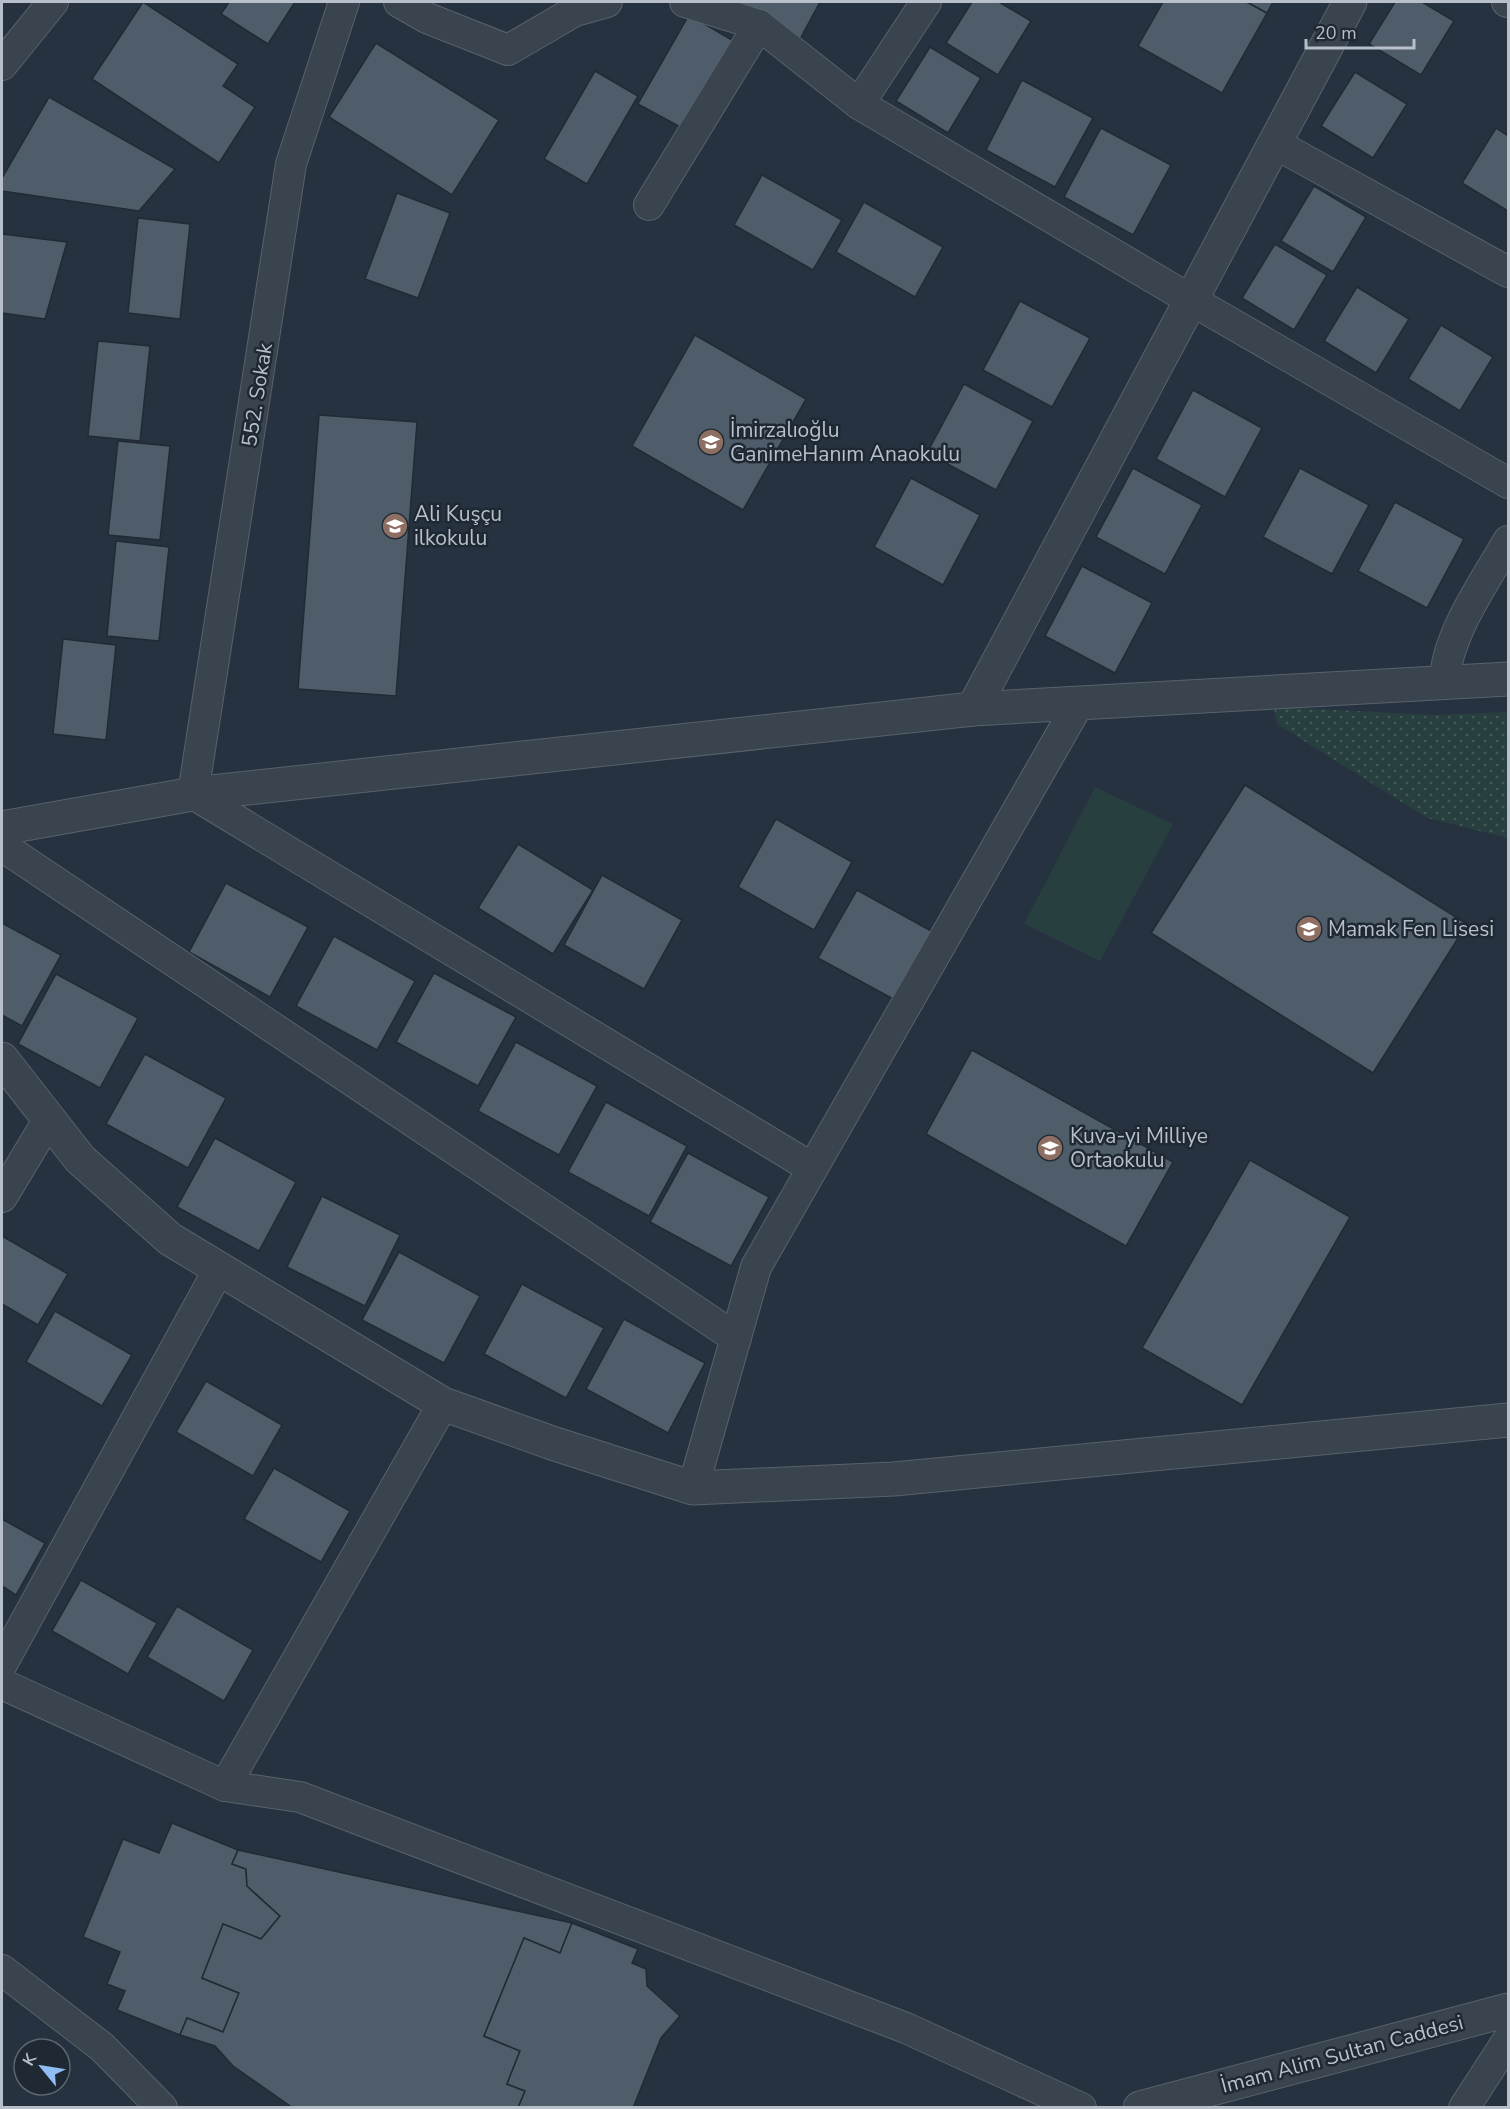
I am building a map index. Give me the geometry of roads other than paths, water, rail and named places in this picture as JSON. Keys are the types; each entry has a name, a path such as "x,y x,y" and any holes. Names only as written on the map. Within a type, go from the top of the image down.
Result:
{"street":[{"path":"2,65 53,2"},
{"name":"552. Sokak","path":"193,794 291,164 344,2"},
{"path":"399,2 427,18 508,50 577,6 607,2"},
{"path":"685,2 759,25 859,104 1191,300 1509,483"},
{"path":"859,104 926,2"},
{"path":"972,709 1350,2"},
{"path":"649,205 759,25"},
{"path":"1274,143 1509,272"},
{"path":"1445,682 1445,672 1457,633 1509,541"},
{"path":"2,828 193,794 972,709 1509,679"},
{"path":"693,1488 756,1267 1080,703"},
{"path":"193,794 813,1168"},
{"path":"2,846 736,1338"},
{"path":"2,1059 80,1159 170,1239 443,1404 555,1444 693,1488 894,1479 1509,1420"},
{"path":"2,1197 49,1119"},
{"path":"2,1664 219,1269"},
{"path":"225,1786 443,1404"},
{"path":"2,1684 225,1786 300,1797 906,2028 1081,2108"},
{"path":"2,1970 102,2047 162,2108"},
{"name":"İmam Alim Sultan Caddesi","path":"1158,2105 1509,2010"},
{"path":"1464,2108 1509,2040"}],"place":[{"name":"İmirzalıoğlu GanimeHanım Anaokulu","path":"711,442"},
{"name":"Ali Kuşçu ilkokulu","path":"395,526"},
{"name":"Mamak Fen Lisesi","path":"1309,929"},
{"name":"Kuva-yi Milliye Ortaokulu","path":"1050,1148"}]}
